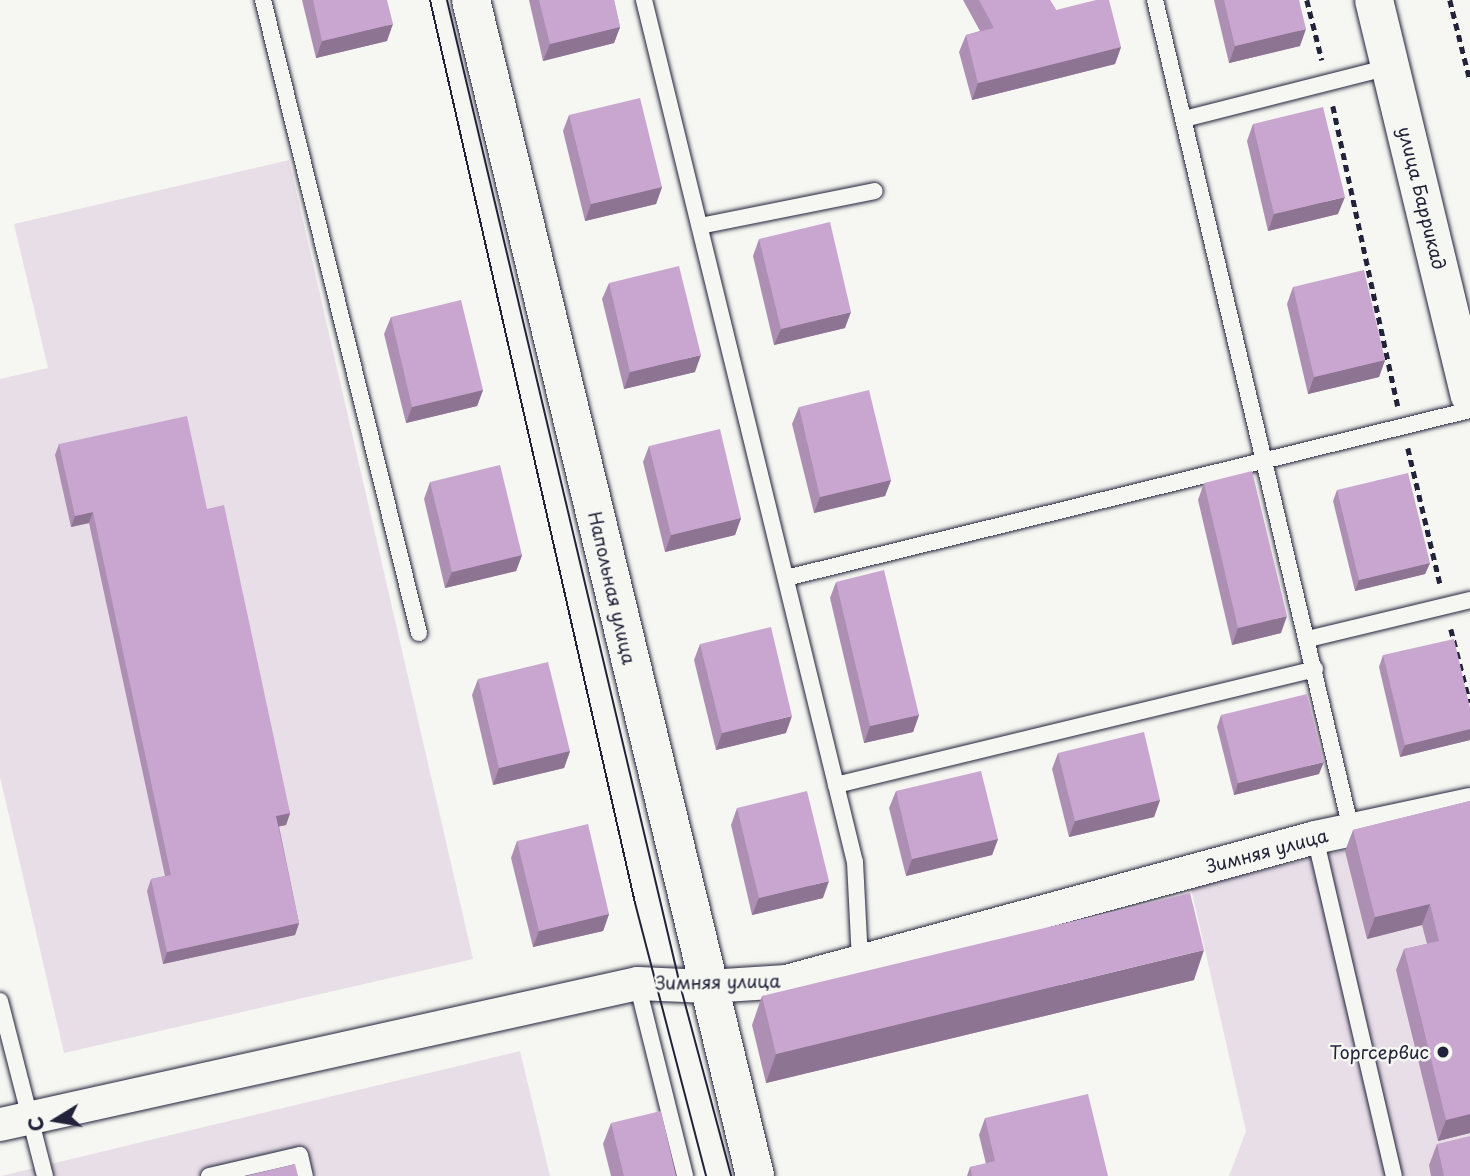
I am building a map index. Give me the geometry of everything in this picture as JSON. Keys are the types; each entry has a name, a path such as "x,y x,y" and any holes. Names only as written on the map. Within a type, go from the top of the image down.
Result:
{"street":[{"name":"Напольная улица","path":"471,0 755,1176"},
{"name":"улица Баррикад","path":"1374,0 1470,396"},
{"name":"Зимняя улица","path":"14,1121 637,983 708,986 786,981 1315,837 1470,804"}],"lane":[{"path":"262,0 419,633"},
{"path":"644,0 855,862 860,962"},
{"path":"1155,0 1267,459 1352,829"},
{"path":"1184,119 1390,67"},
{"path":"700,226 874,191"},
{"path":"786,578 1470,410"},
{"path":"1308,639 1470,600"},
{"path":"836,785 1315,669"},
{"path":"1315,837 1394,1176"},
{"path":"637,983 685,1176"},
{"path":"0,1001 14,1121 45,1176"},
{"path":"209,1176 300,1155 306,1176"}],"path":[{"path":"1307,0 1328,82 1403,426 1470,703"},
{"path":"1450,0 1470,80"}],"shaded area":[{"path":"289,160 473,959 64,1053 0,777 0,379 48,368 14,224"},
{"path":"1470,820 1470,1176 1229,1176 1246,1131 1191,888"},
{"path":"520,1051 550,1176 1,1176"}],"building":[{"path":"313,0 387,0 393,24 322,41"},
{"path":"539,0 614,0 620,27 550,44"},
{"path":"979,0 1050,0 1056,10 1096,0 1109,0 1121,47 978,83 966,35 994,28"},
{"path":"1224,0 1299,0 1306,29 1235,46"},
{"path":"640,98 662,187 591,204 569,115"},
{"path":"1323,107 1345,197 1274,214 1253,124"},
{"path":"830,222 851,312 781,329 759,239"},
{"path":"679,266 701,355 630,372 609,283"},
{"path":"1364,270 1385,360 1314,377 1293,287"},
{"path":"461,300 483,390 412,407 391,317"},
{"path":"869,390 891,480 820,497 799,407"},
{"path":"187,416 207,509 224,505 290,813 276,816 299,923 167,952 151,879 171,875 93,512 75,516 59,444"},
{"path":"720,429 741,518 671,535 649,446"},
{"path":"500,465 522,555 452,572 430,482"},
{"path":"1252,471 1287,616 1238,628 1204,483"},
{"path":"1408,473 1430,563 1359,580 1337,490"},
{"path":"884,570 919,715 870,726 836,582"},
{"path":"771,627 792,716 722,733 700,644"},
{"path":"1454,639 1470,708 1470,729 1405,745 1383,655"},
{"path":"548,662 570,751 499,768 478,679"},
{"path":"1307,694 1324,762 1238,783 1221,715"},
{"path":"1144,732 1160,800 1075,821 1058,753"},
{"path":"981,771 998,839 912,859 896,791"},
{"path":"807,791 829,881 759,898 737,808"},
{"name":"Торгсервис","path":"1470,801 1470,1114 1446,1120 1404,949 1439,941 1430,904 1375,917 1353,830"},
{"path":"588,824 609,914 539,931 517,841"},
{"path":"1190,893 1204,950 776,1054 762,996"},
{"path":"1088,1094 1108,1176 972,1176 970,1167 995,1161 985,1118"},
{"path":"661,1111 676,1176 624,1176 611,1123"},
{"path":"1470,1136 1470,1176 1444,1176 1437,1144"},
{"path":"295,1164 298,1176 246,1176"}],"tram line":[{"path":"430,0 635,903 706,1176"},
{"path":"447,0 680,985 731,1176"}],"place":[{"name":"Торгсервис","path":"1443,1052"}]}
